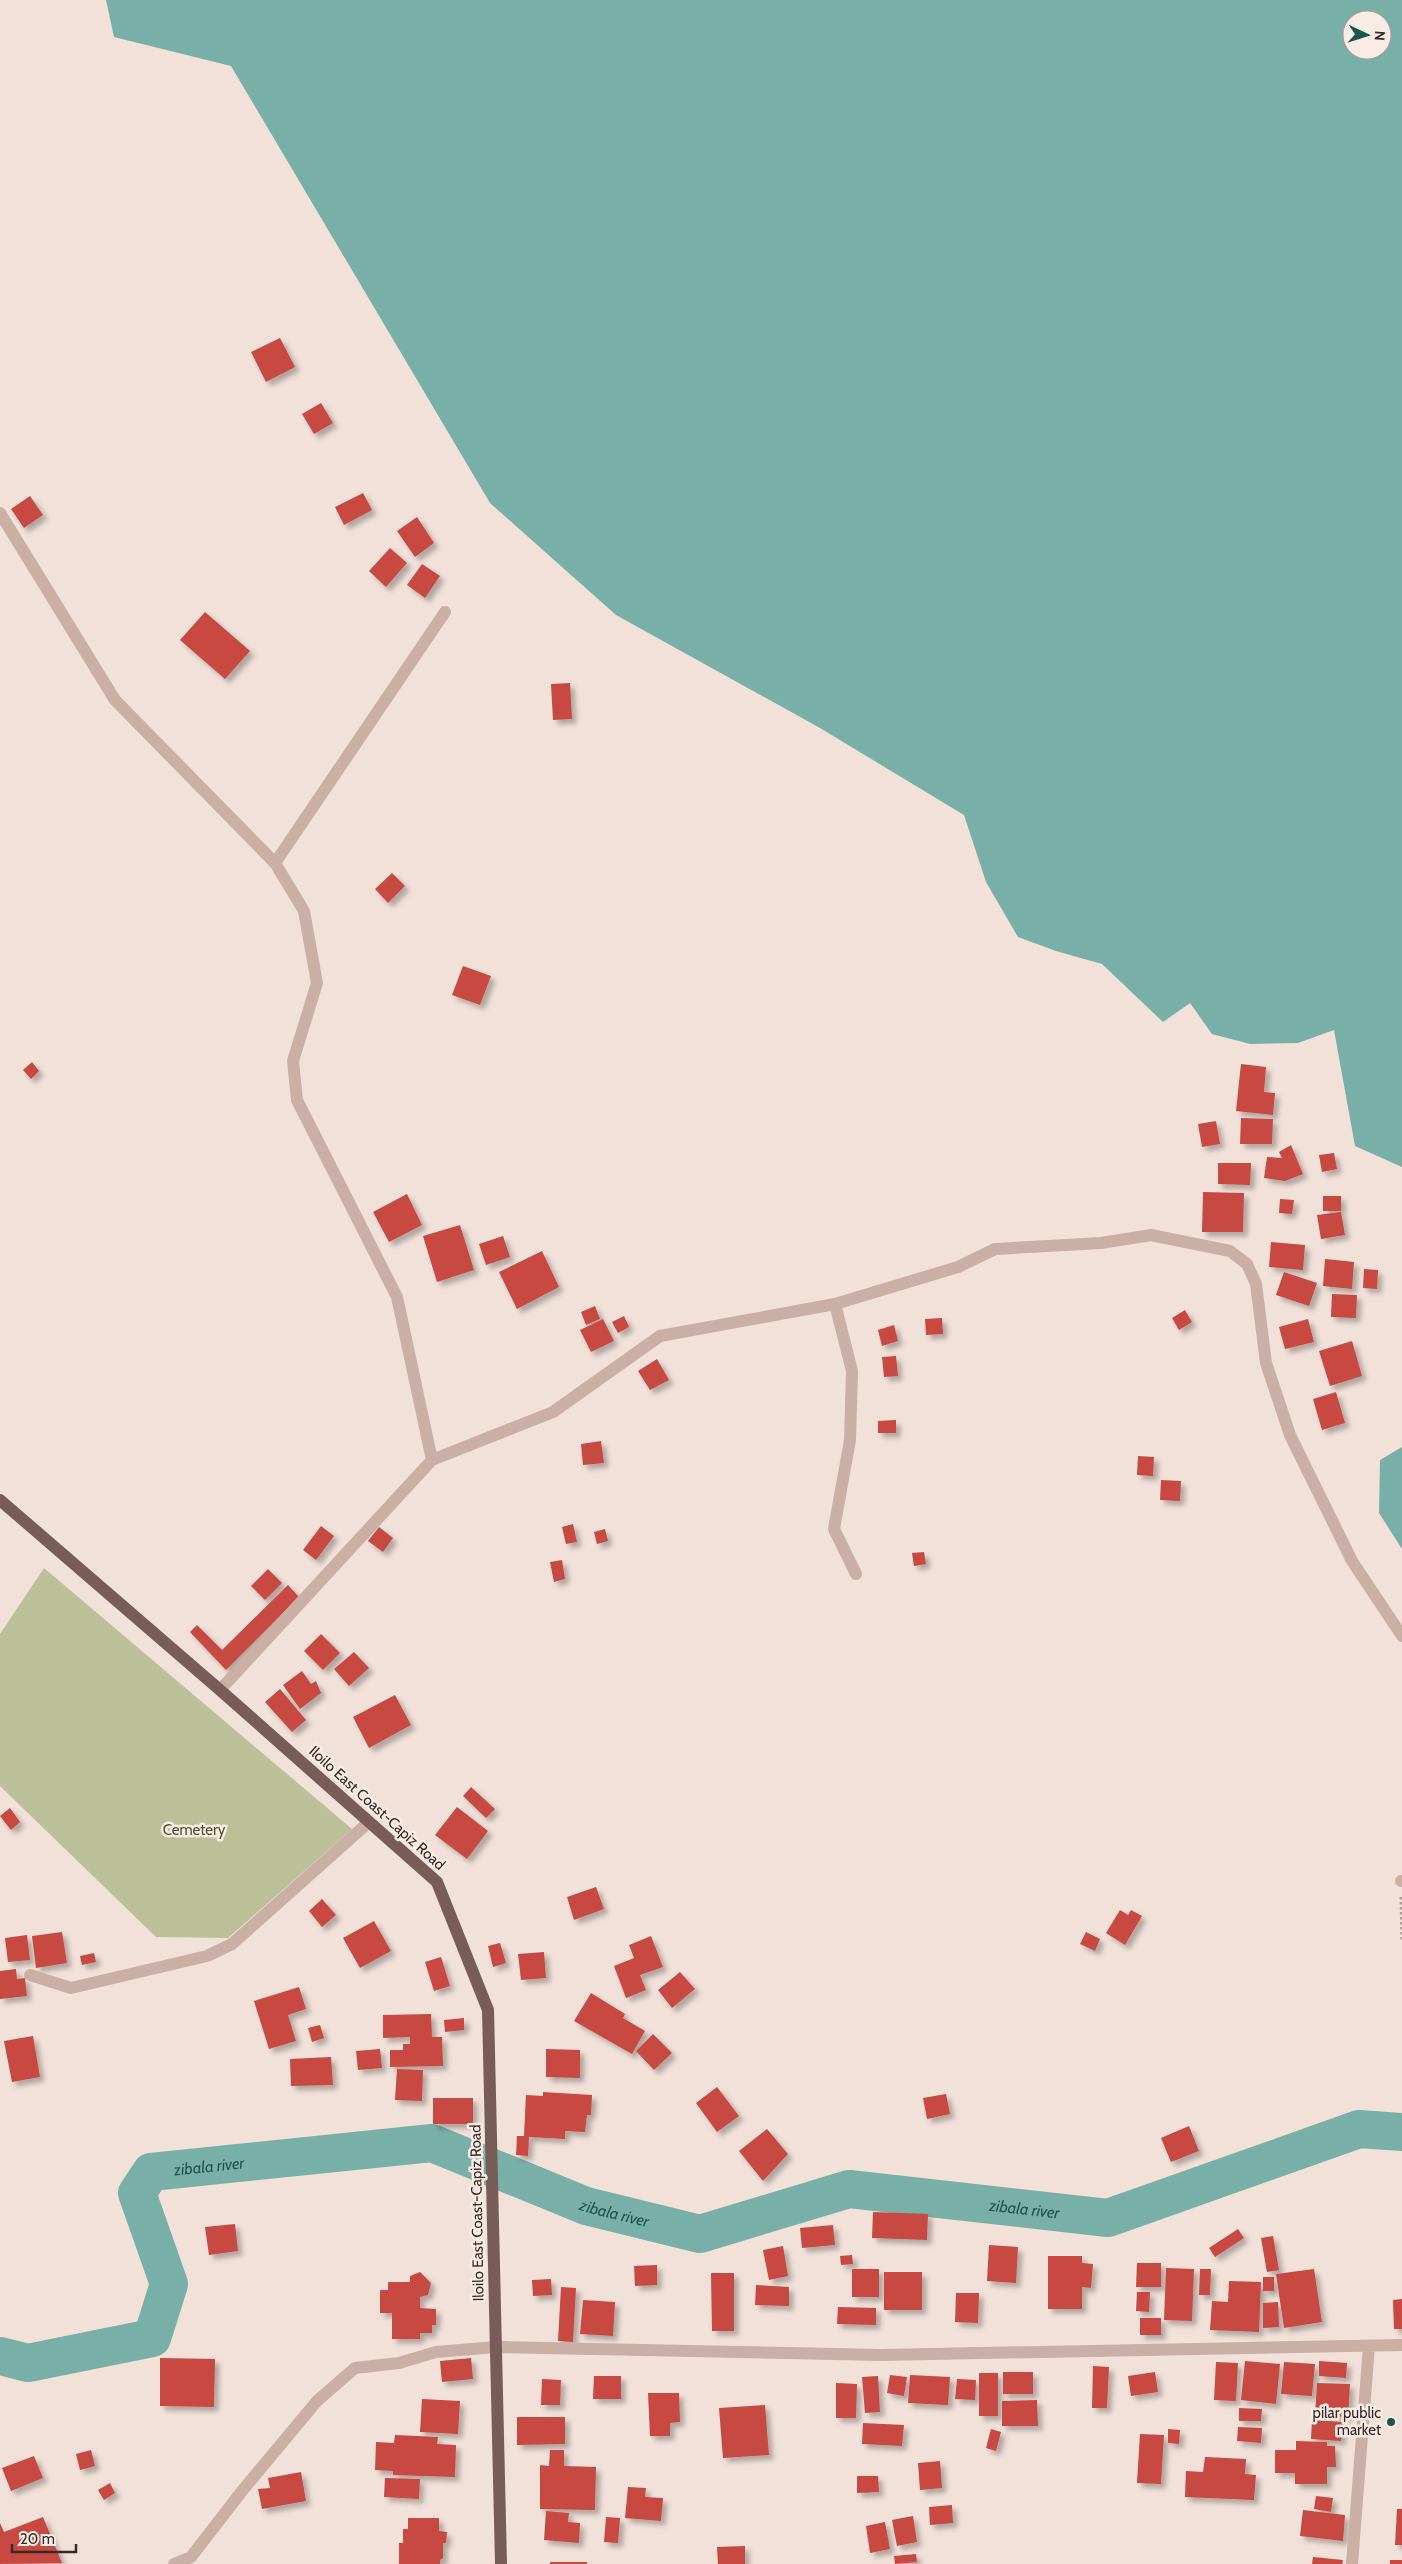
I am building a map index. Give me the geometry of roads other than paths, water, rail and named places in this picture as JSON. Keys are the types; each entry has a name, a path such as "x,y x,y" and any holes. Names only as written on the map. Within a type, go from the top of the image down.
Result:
{"main road":[{"name":"Iloilo East Coast-Capiz Road","path":"0,1500 220,1690 437,1882 488,2010 501,2564"}],"street":[{"path":"0,513 115,700 276,863 304,912 317,983 294,1061 297,1100 397,1298 432,1460"},
{"path":"276,863 445,612"},
{"path":"220,1690 432,1460 553,1412 660,1336 835,1304 958,1267 995,1249 1101,1243 1151,1234 1230,1252 1247,1264 1256,1284 1266,1363 1290,1434 1352,1561 1402,1636"},
{"path":"835,1304 852,1371 850,1440 834,1529 856,1574"},
{"path":"30,1975 72,1988 207,1956 232,1944 369,1822"},
{"path":"174,2564 191,2557 242,2491 317,2401 355,2368 399,2363 436,2352 496,2347 881,2355 1402,2345"},
{"path":"1352,2564 1369,2346"}],"water":[{"path":"106,0 1402,0 1402,1167 1355,1146 1334,1030 1298,1043 1250,1044 1212,1034 1190,1003 1163,1022 1102,964 1056,951 1018,937 986,882 964,815 820,728 616,615 490,503 231,66 114,37"},
{"path":"1402,1447 1402,1549 1379,1513 1380,1460"}],"waterway":[{"name":"zibala river","path":"0,2356 28,2363 152,2338 169,2284 137,2193 151,2172 432,2143 586,2206 700,2234 849,2189 1108,2218 1359,2129 1402,2132"}],"place":[{"name":"pilar public market","path":"1391,2422"}],"park label":[{"name":"Cemetery","path":"194,1830"}]}
